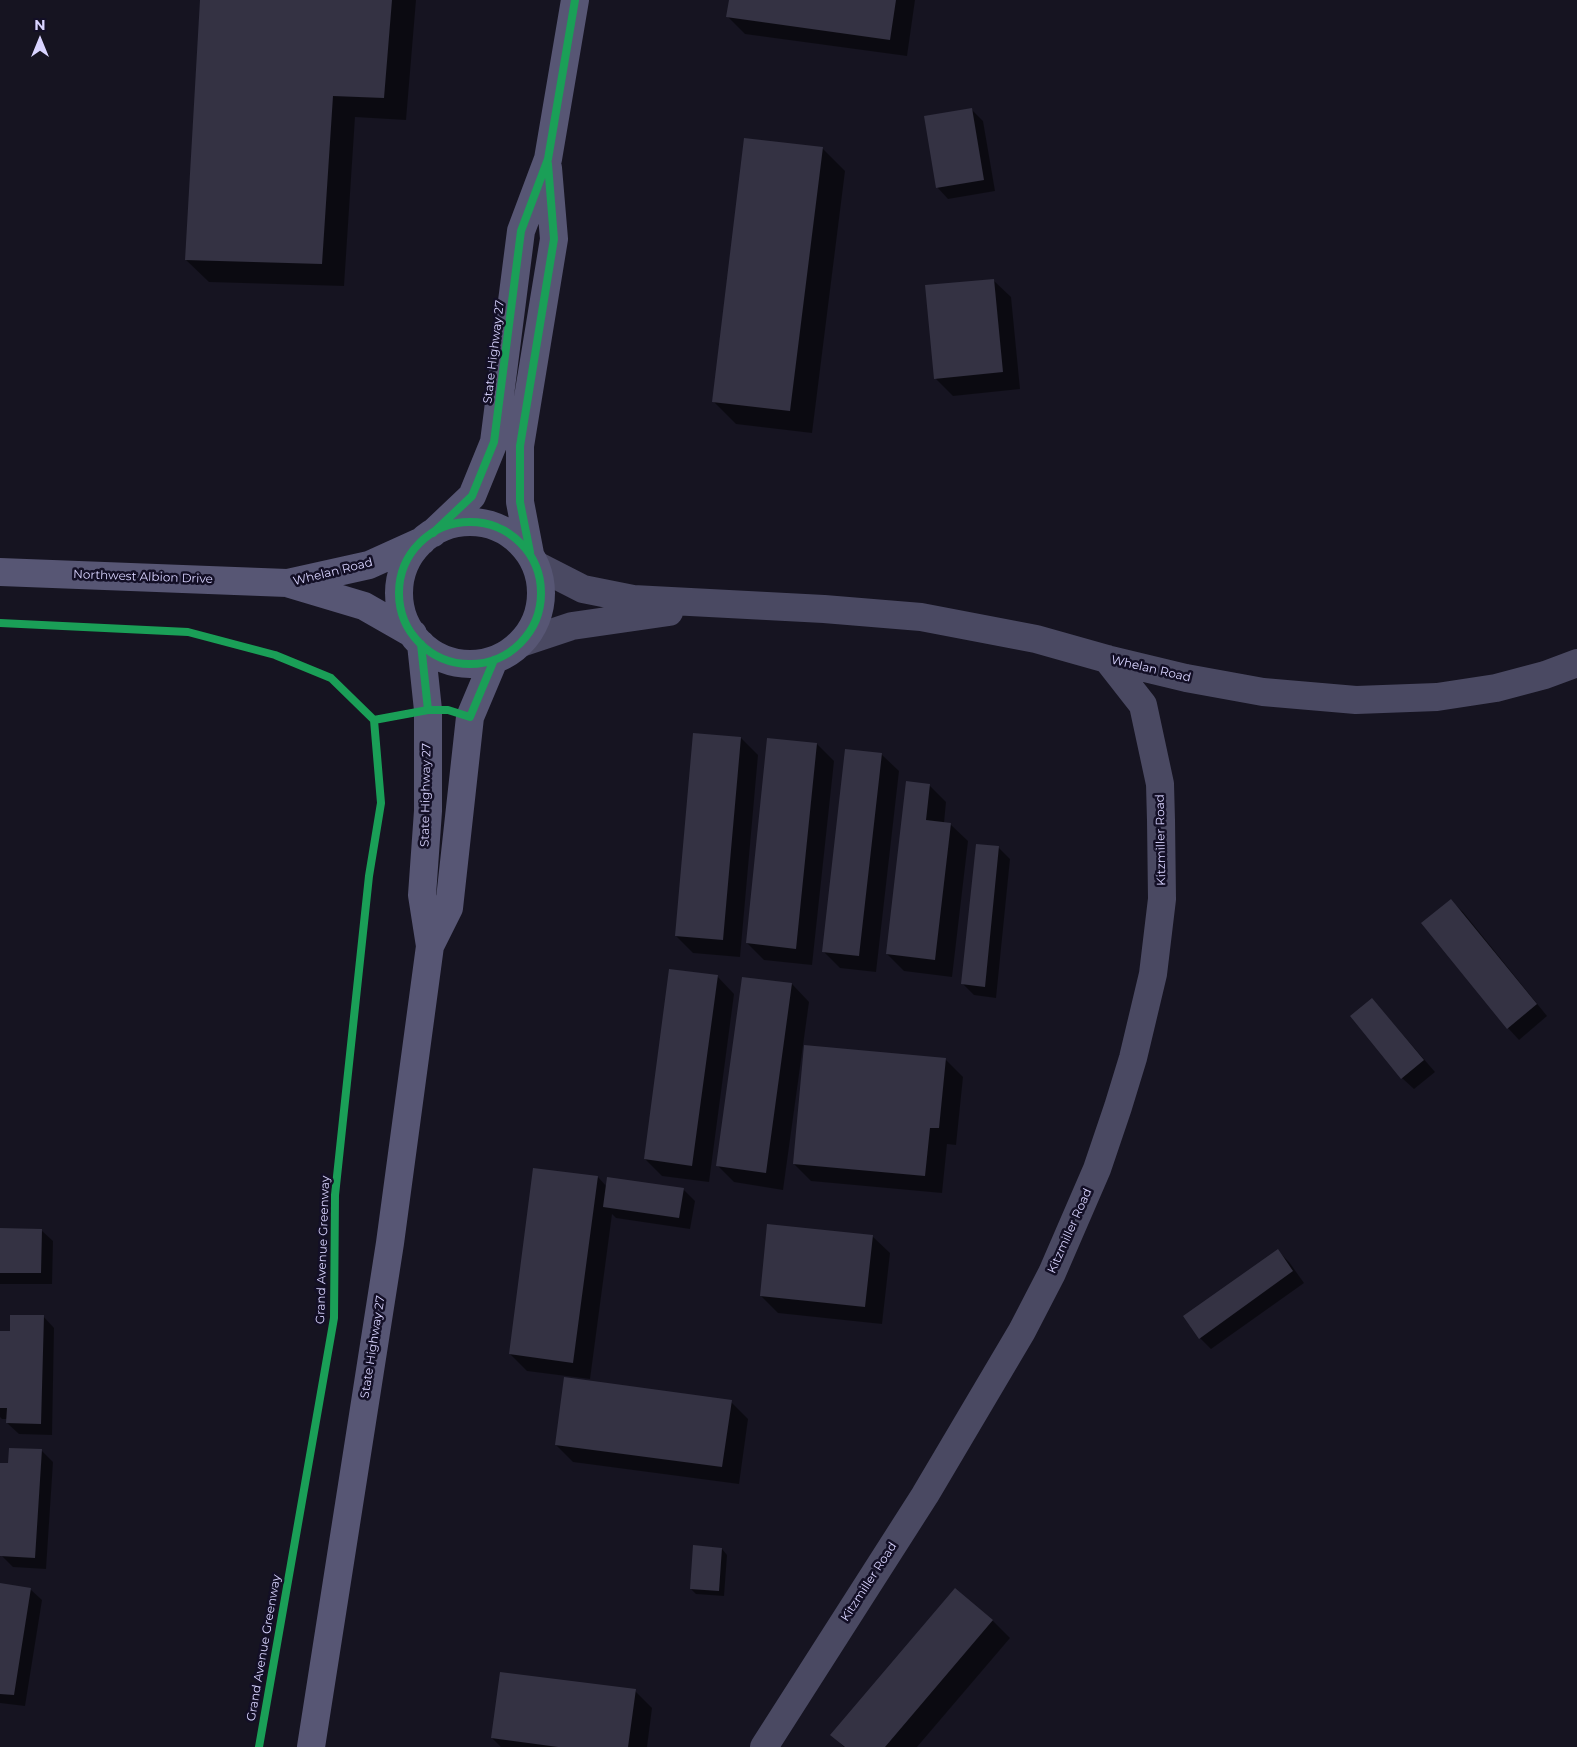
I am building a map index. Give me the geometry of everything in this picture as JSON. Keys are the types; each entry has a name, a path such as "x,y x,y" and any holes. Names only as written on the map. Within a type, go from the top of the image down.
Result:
{"main road":[{"name":"State Highway 27","path":"428,537 472,496 494,442 520,231 548,159 574,0"},
{"name":"State Highway 27","path":"533,560 520,502 520,446 554,240 548,159"},
{"path":"475,522 497,527 516,538 533,560 541,585 540,606 533,626 521,643 508,653 494,660 474,664 455,662 437,656 417,639 403,616 399,596 401,576 409,557 428,537 454,524 475,522"},
{"name":"Whelan Road","path":"287,583 369,565 428,537"},
{"name":"Northwest Albion Drive","path":"0,572 287,583"},
{"name":"Whelan Road","path":"287,583 364,606 417,639"},
{"name":"State Highway 27","path":"311,1747 390,1243 430,946 422,895 428,811 428,710 417,639"},
{"name":"State Highway 27","path":"430,946 450,908 470,717 494,660"}],"street":[{"name":"Whelan Road","path":"533,560 583,589 633,599 824,609 921,617 1036,638 1107,659 1186,678 1263,692 1356,700 1437,697 1496,688 1545,675 1577,663"},
{"name":"Whelan Road","path":"521,643 572,626 725,604"},
{"name":"Kitzmiller Road","path":"764,1747 925,1495 1022,1332 1052,1273 1094,1178 1134,1058 1153,974 1162,899 1160,784 1143,705 1107,659"}],"path":[{"path":"367,714 374,720 375,729"}],"building":[{"path":"200,0 392,0 384,98 333,96 322,264 185,260"},
{"path":"729,0 896,0 890,40 726,17"},
{"path":"972,108 984,180 936,188 924,116"},
{"path":"744,138 823,147 790,411 712,402"},
{"path":"994,279 1003,372 934,379 925,285"},
{"path":"693,733 741,737 723,940 675,936"},
{"path":"767,738 817,743 796,949 746,943"},
{"path":"845,749 882,753 859,956 822,952"},
{"path":"906,781 930,784 926,820 951,823 935,960 886,954"},
{"path":"976,844 999,846 985,987 961,984"},
{"path":"1451,899 1537,1004 1507,1029 1421,923"},
{"path":"669,969 718,975 692,1166 644,1159"},
{"path":"742,977 792,983 766,1173 716,1166"},
{"path":"1372,998 1424,1060 1401,1079 1350,1016"},
{"path":"804,1045 946,1058 939,1128 930,1128 925,1176 793,1164"},
{"path":"533,1168 598,1176 573,1363 509,1354"},
{"path":"607,1177 684,1188 679,1218 603,1207"},
{"path":"767,1224 873,1235 865,1307 760,1296"},
{"path":"0,1228 42,1229 41,1273 0,1273"},
{"path":"1278,1249 1293,1271 1199,1339 1183,1316"},
{"path":"10,1315 44,1315 41,1424 6,1423 7,1408 0,1408 0,1331 10,1331"},
{"path":"564,1377 732,1400 722,1467 555,1445"},
{"path":"9,1448 42,1449 35,1558 0,1556 0,1463 8,1463"},
{"path":"693,1545 722,1548 719,1591 690,1589"},
{"path":"0,1583 31,1588 14,1695 0,1694"},
{"path":"955,1588 993,1620 885,1747 845,1747 830,1735"},
{"path":"500,1672 636,1689 628,1747 558,1747 491,1738"}],"cycle path":[{"path":"433,533 472,496 494,442 521,231 548,159 575,0"},
{"path":"530,552 520,502 520,446 554,239 548,164"},
{"path":"470,522 497,528 509,534 520,543 529,554 535,566 541,593 535,620 529,632 520,643 509,652 497,658 470,664 443,658 431,652 420,643 411,632 405,620 399,593 405,566 411,554 420,543 431,534 443,528 470,522"},
{"path":"0,623 188,632 275,655 331,678 374,720"},
{"path":"421,644 428,710"},
{"path":"374,720 428,710 448,710 470,717 494,660"},
{"name":"Grand Avenue Greenway","path":"259,1747 334,1318 335,1195 369,876 381,803 374,720"}]}
